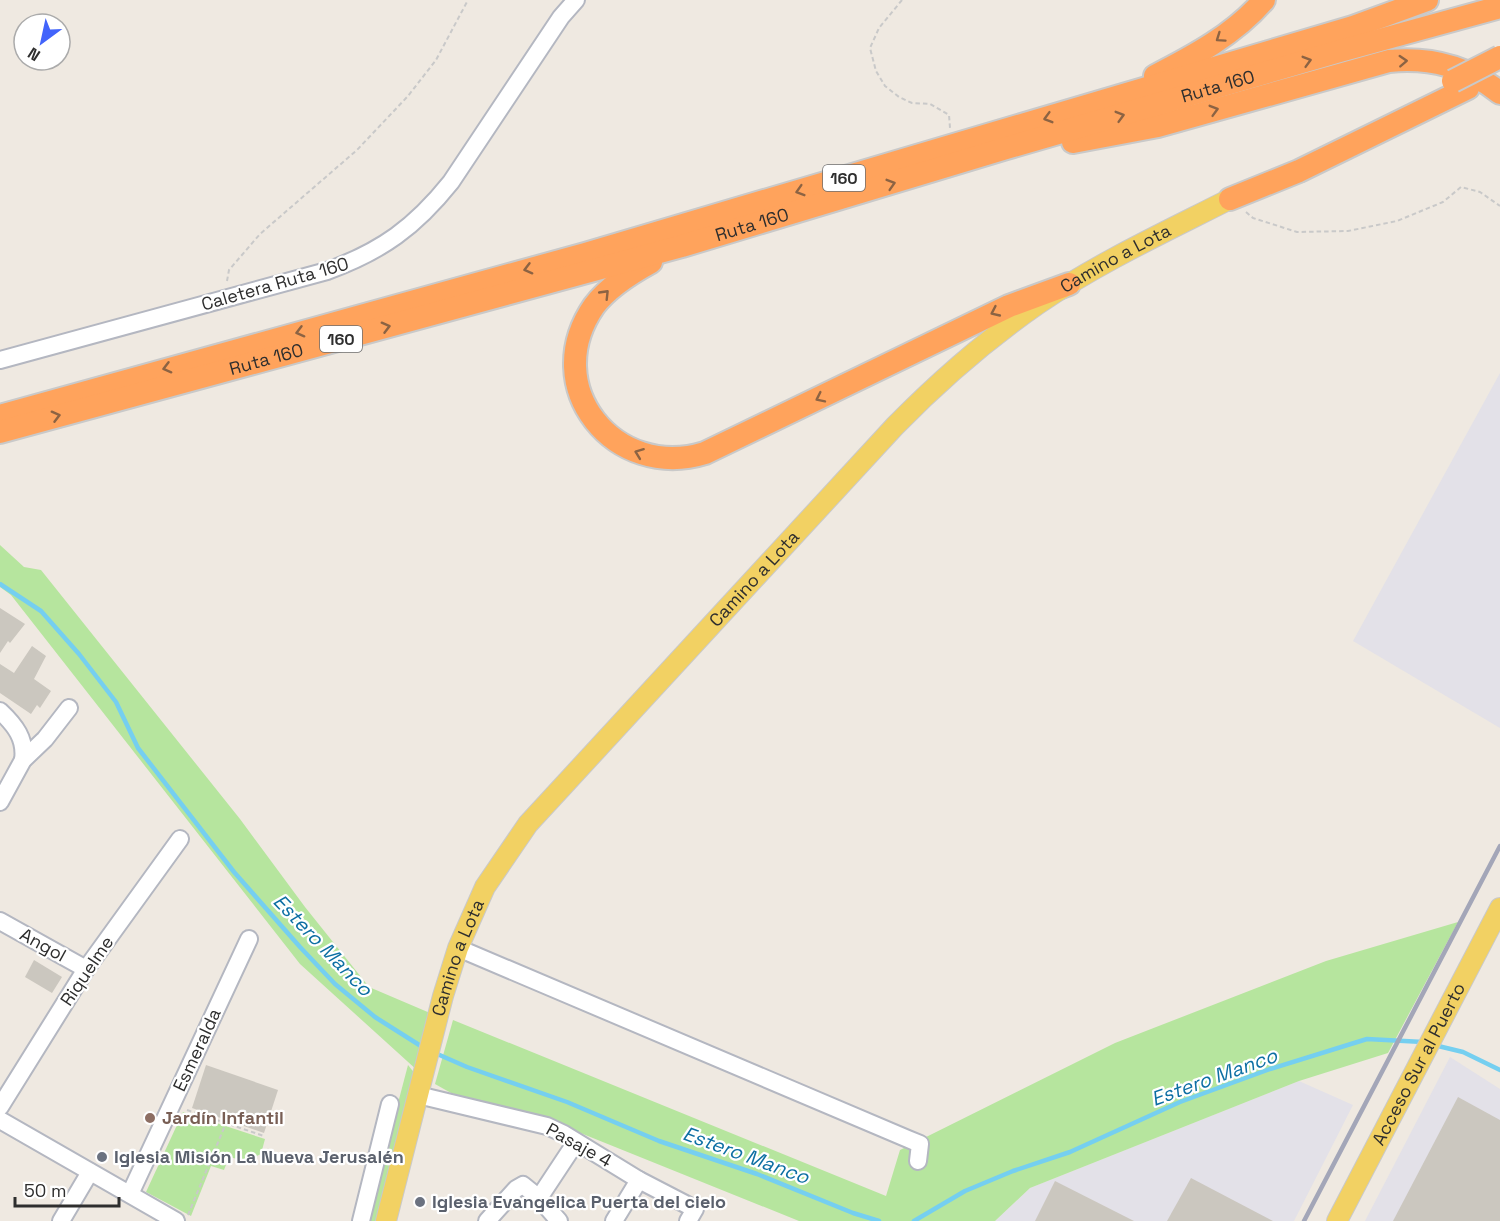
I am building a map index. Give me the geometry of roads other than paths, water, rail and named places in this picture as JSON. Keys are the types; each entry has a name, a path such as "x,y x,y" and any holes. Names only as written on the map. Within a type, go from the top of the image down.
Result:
{"highway":[{"path":"1104,101 1214,43 1246,18 1264,0"},
{"name":"Ruta 160","path":"0,416 585,254 1362,24 1427,0"},
{"name":"Ruta 160","path":"0,432 682,246 1495,6"},
{"path":"1461,84 1500,57"},
{"path":"1003,150 1080,141 1158,126 1389,61 1421,60 1452,66 1479,78 1500,93"},
{"path":"1230,199 1289,164 1461,84 1500,72"},
{"path":"682,246 631,274 603,296 594,306 583,327 575,362 580,396 592,418 624,447 658,458 682,459 705,453 1009,306 1069,284"}],"main road":[{"name":"Camino a Lota","path":"389,1220 432,1042 466,925 490,880 517,838 549,799 922,398 979,347 1069,284 1230,199"},
{"name":"Acceso Sur al Puerto","path":"1337,1221 1498,913"}],"street":[{"name":"Caletera Ruta 160","path":"3,359 327,271 360,259 388,243 433,205 451,182 561,17 576,0"},
{"path":"0,802 24,760 45,739 69,708"},
{"path":"0,711 18,732 23,746 24,760"},
{"name":"Riquelme","path":"0,1107 86,969 180,839"},
{"name":"Angol","path":"0,921 86,969"},
{"name":"Esmeralda","path":"130,1194 249,939"},
{"path":"458,948 908,1138 920,1144 918,1161"},
{"name":"Pasaje 4","path":"420,1088 547,1126 639,1180 692,1215"},
{"path":"361,1221 390,1104"},
{"path":"0,1120 176,1221"},
{"path":"539,1198 576,1142"},
{"path":"61,1221 90,1172"},
{"path":"614,1221 639,1180"},
{"path":"487,1221 519,1186 526,1186 559,1221"}],"waterway":[{"name":"Estero Manco","path":"0,584 41,611 79,654 116,702 138,748 234,872 300,947 335,984 375,1017 424,1048"},
{"name":"Estero Manco","path":"914,1221 965,1191 1013,1171 1070,1152 1180,1102 1270,1069 1367,1039 1423,1042"},
{"name":"Estero Manco","path":"1434,1045 1463,1052 1500,1070"},
{"name":"Estero Manco","path":"435,1053 467,1067 567,1102 659,1141 757,1174 853,1213 879,1221"}],"railway":[{"path":"1304,1221 1500,846"}],"place":[{"name":"Jardín Infantil","path":"150,1118"},
{"name":"Iglesia Misión La Nueva Jerusalén","path":"102,1157"},
{"name":"Iglesia Evangelica Puerta del cielo","path":"420,1202"}]}
